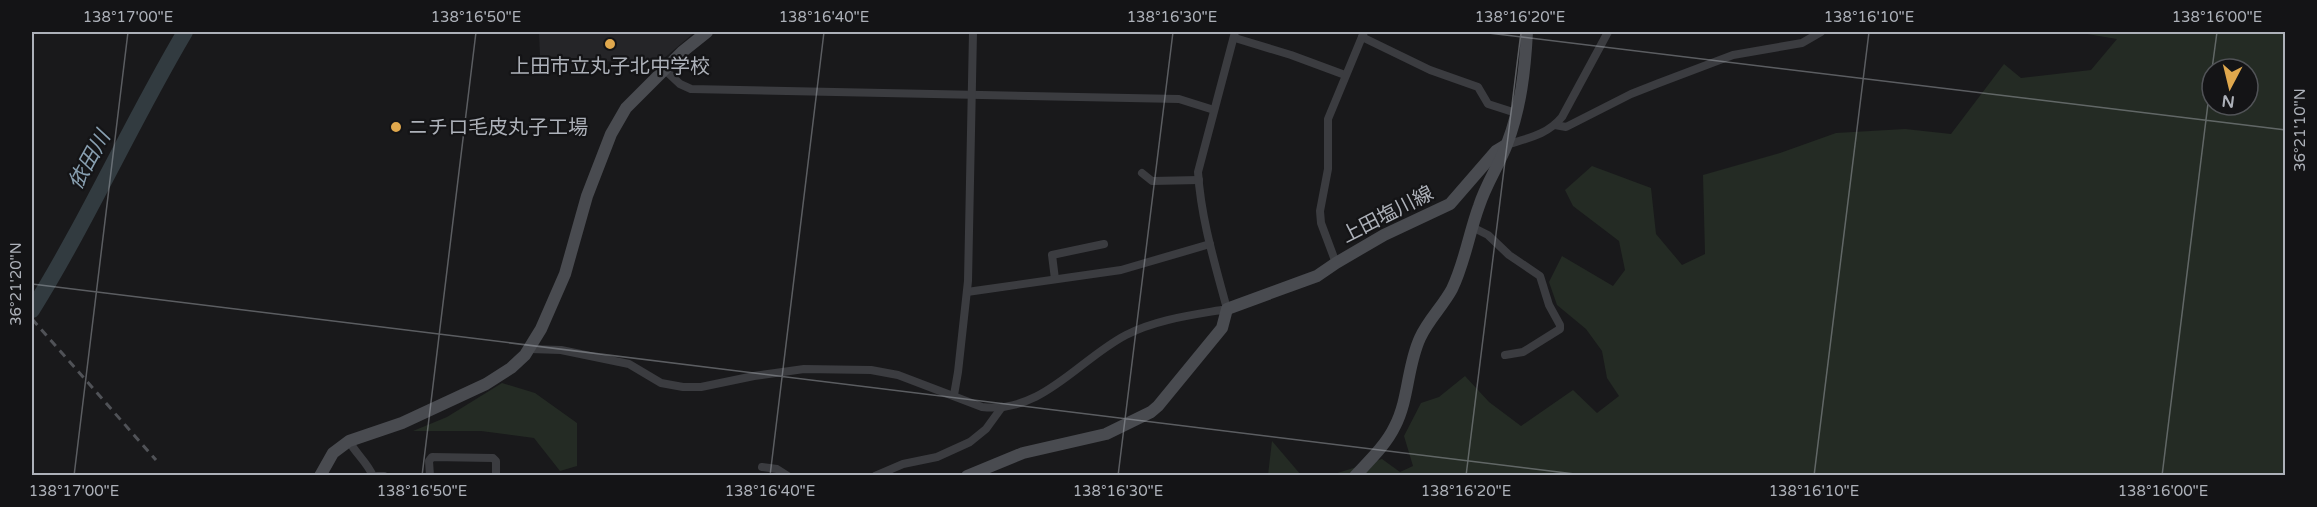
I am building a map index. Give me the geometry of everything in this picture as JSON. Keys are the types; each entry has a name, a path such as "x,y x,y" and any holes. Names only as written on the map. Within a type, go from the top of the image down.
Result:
{"main road":[{"path":"320,476 333,453 349,441 402,423 486,384 511,368 530,349 565,274 587,196 611,134 626,108 682,52 707,32"},
{"path":"1355,476 1383,445 1395,426 1402,407 1412,356 1421,335 1452,289 1461,267 1486,186 1506,145 1516,113 1526,62 1527,32"},
{"name":"上田塩川線","path":"1227,309 1317,276 1335,263 1419,217 1450,204 1496,151 1506,145"},
{"path":"968,476 1023,453 1106,434 1151,412 1222,328 1227,309"}],"street":[{"path":"954,395 967,292 973,32"},
{"path":"1506,145 1544,133 1555,125 1562,117 1608,32"},
{"path":"1555,125 1566,127 1631,94 1733,56 1802,43 1821,32"},
{"path":"1335,263 1321,223 1320,211 1328,170 1328,119 1363,34 1430,70 1479,87 1488,104 1516,113"},
{"path":"530,349 561,350 629,364 661,383 682,387 701,387 804,369 871,370 898,375 982,407 995,409 1024,402 1058,385 1093,355 1126,335 1164,320 1227,309 1210,244 1198,172 1235,35 1345,75"},
{"path":"665,70 680,84 691,89 1179,99 1214,110"},
{"path":"1142,172 1152,181 1198,180"},
{"path":"1472,227 1488,235 1509,255 1540,276 1549,305 1560,325 1560,329 1523,352 1505,356"},
{"path":"1055,279 1052,255 1104,244"},
{"path":"967,292 1120,270 1210,244"},
{"path":"875,476 903,464 937,457 970,442 986,429 1002,407"},
{"path":"349,441 356,454 375,476 384,476"},
{"path":"430,476 429,461 432,457 493,458 496,461 496,476"},
{"path":"762,467 777,469 788,476"}],"shaded area":[{"name":"上田市立丸子北中学校","path":"539,32 695,32 656,65 540,56"},
{"path":"2075,32 2285,32 2285,475 1328,476 1382,459 1400,472 1413,466 1404,436 1421,403 1439,397 1465,376 1489,402 1521,426 1573,390 1597,413 1619,396 1607,378 1602,351 1586,329 1557,305 1549,282 1562,256 1613,286 1625,270 1619,241 1573,206 1565,190 1592,166 1651,188 1656,234 1682,265 1705,254 1703,175 1780,153 1836,133 1905,129 1951,134 2004,64 2021,78 2091,70 2117,39"},
{"path":"502,383 535,393 577,423 577,466 560,471 534,438 481,431 413,431 447,417"},
{"path":"1272,441 1301,475 1268,475"}],"waterway":[{"name":"依田川","path":"32,310 185,32"}],"railway":[{"path":"32,319 156,460"}],"place":[{"name":"上田市立丸子北中学校","path":"610,44"},
{"name":"ニチロ毛皮丸子工場","path":"396,127"}]}
